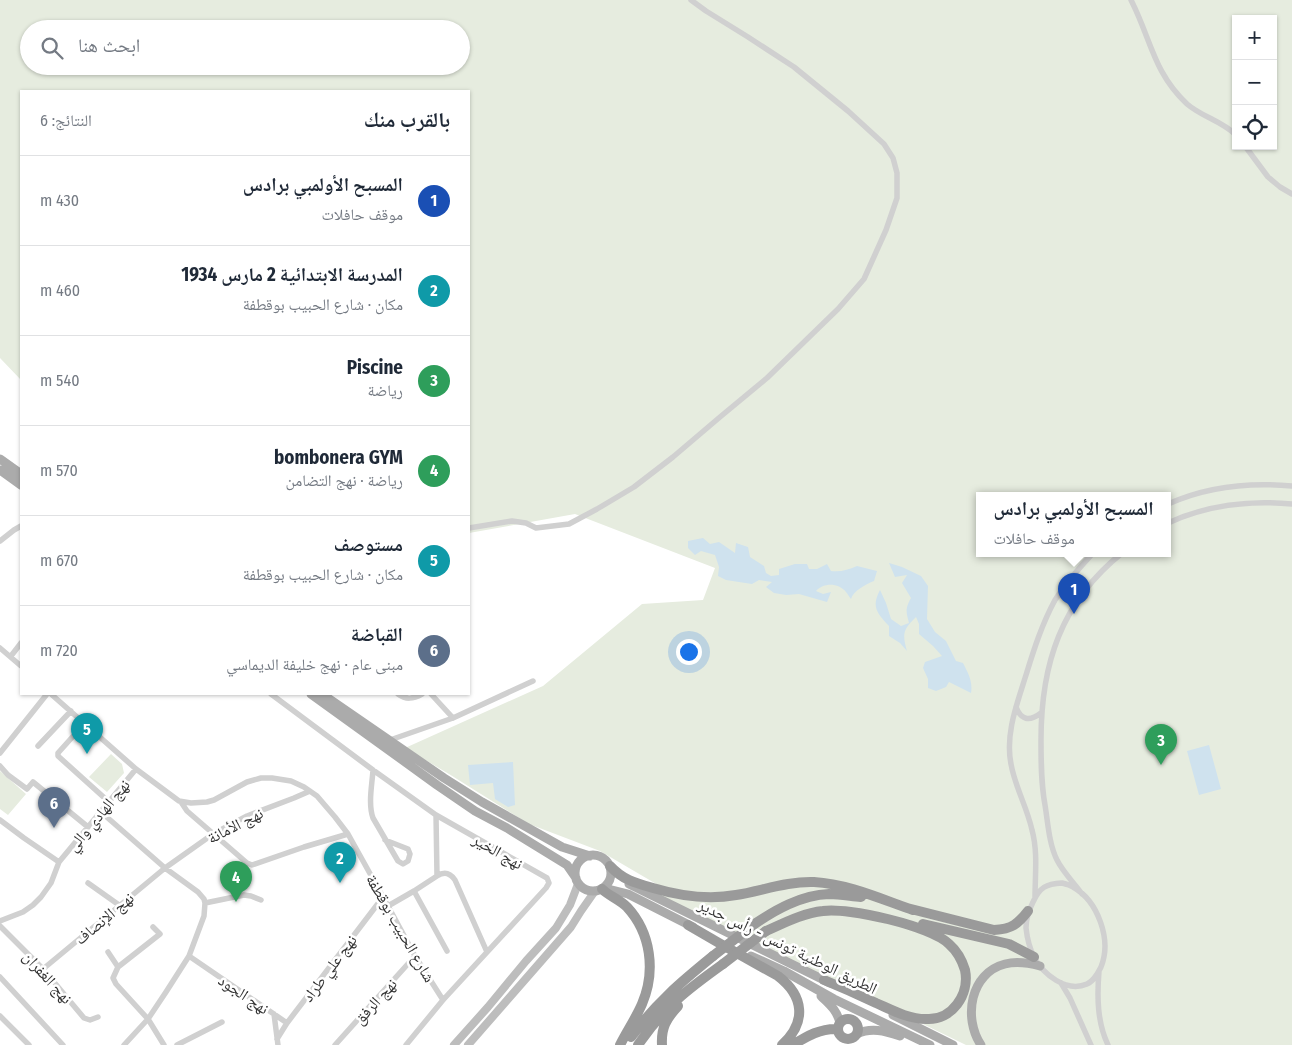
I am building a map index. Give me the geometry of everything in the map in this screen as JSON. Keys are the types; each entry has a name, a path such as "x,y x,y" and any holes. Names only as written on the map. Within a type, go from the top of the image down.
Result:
{"highway":[{"path":"610,869 619,876 639,884 689,896 724,897 791,884 812,882 851,889 913,910"},
{"path":"600,889 621,902 637,920 644,932 650,957 649,977 644,998 620,1045"},
{"path":"626,1045 645,1018 681,982 753,925 784,906 800,900 819,895 838,894 860,897 994,930 1002,930 1014,926 1021,921 1028,911"},
{"path":"638,1045 659,1016 670,1005 766,931 784,918 799,911 825,905 861,908 1009,944 1034,957"},
{"path":"766,931 806,914 826,910 848,911 894,921 932,933 946,941 955,950 963,963 966,979 963,994 957,1005 946,1015 932,1020 905,1016 824,980"},
{"path":"688,924 778,976 791,989 798,1005 799,1018 790,1038 782,1045"},
{"path":"662,1045 662,1030 671,1013 705,977"},
{"path":"793,1045 807,1036 839,1026 846,1019 854,1020 858,1027 857,1034 847,1039 840,1035 839,1026"}],"main road":[{"path":"0,459 20,473"},
{"path":"0,470 20,484"},
{"path":"312,695 475,811 507,828 567,865 584,889 600,889 610,881 610,869 602,857 590,856 562,847 538,835 444,778 323,695"},
{"path":"577,881 575,874 577,866 582,859 590,856"},
{"name":"الطريق الوطنية تونس - رأس جدير","path":"610,869 618,879 953,1045"},
{"name":"الطريق الوطنية تونس - رأس جدير","path":"600,889 628,894 930,1045"},
{"path":"981,1045 974,1030 971,1014 973,998 980,982 991,971 1004,964 1026,962 1040,966"},
{"path":"812,987 833,1007 837,1013 839,1026"},
{"path":"857,1034 864,1031 881,1030 921,1045"}],"street":[{"path":"470,528 512,521 526,523 536,528 569,524 634,488 767,378 838,309 864,279 886,230 897,198 897,173 893,158 884,144 848,111 794,68 706,12 691,0"},
{"path":"1131,0 1158,66 1172,88 1199,113 1232,131"},
{"path":"1248,150 1268,177 1292,194"},
{"path":"1171,503 1196,494 1229,486 1251,484 1292,486"},
{"path":"1171,522 1200,511 1225,506 1275,502 1292,504"},
{"path":"0,541 20,527"},
{"path":"1035,898 1036,859 1034,837 1011,765 1010,735 1016,707 1037,638 1055,600 1075,572 1089,557"},
{"path":"1082,894 1072,886 1062,883 1052,884 1043,888 1028,911 1026,926 1034,957 1040,966 1061,983 1073,987 1087,984 1093,980 1098,971 1102,963 1104,948 1103,929 1099,917 1093,908 1058,862 1042,790 1040,760 1041,713 1046,677 1065,620 1089,585 1117,557"},
{"path":"10,656 20,644"},
{"path":"0,648 20,665"},
{"path":"390,740 453,718 532,681"},
{"path":"0,753 48,695"},
{"path":"50,695 136,768 173,798 181,802 187,811 247,863 252,865 348,834"},
{"name":"نهج الخير","path":"271,695 436,815 547,878 549,881 546,888 443,1000 406,1045"},
{"path":"400,695 411,698 420,695"},
{"path":"431,695 453,718"},
{"path":"1016,707 1024,718 1031,719 1041,713"},
{"path":"38,746 70,711"},
{"path":"85,723 58,752 58,756 109,802"},
{"path":"0,766 8,775 27,789 33,782 88,827"},
{"name":"نهج الهادي والي","path":"0,921 23,912 38,901 48,888 59,862 136,768"},
{"path":"373,770 371,812 373,818 386,840 400,863 408,861 410,854 408,849 386,840"},
{"name":"شارع الحبيب بوقطفة","path":"181,802 199,803 214,800 247,782 261,778 298,783 317,796 348,834 415,956 443,1000"},
{"name":"نهج الأمانة","path":"165,868 213,834 247,816 310,791"},
{"path":"101,812 165,868 198,892 205,903 204,916 189,956 148,1019 124,1045"},
{"path":"436,815 437,876"},
{"path":"0,820 59,862"},
{"name":"نهج الإنصاف","path":"43,969 165,868"},
{"path":"388,906 437,876 448,873 455,880 487,952"},
{"path":"454,1045 556,928 570,905 577,881"},
{"path":"88,883 119,905"},
{"path":"468,1045 571,927 586,902 600,889"},
{"path":"414,891 447,950"},
{"path":"205,903 244,895 261,900"},
{"name":"نهج علي طراد","path":"277,1042 288,1023 383,897"},
{"name":"نهج الغفران","path":"0,926 43,969 84,1018 90,1020 98,1017"},
{"path":"152,927 160,934 118,967 113,976 114,981 148,1019 164,1045"},
{"path":"108,952 118,967"},
{"name":"نهج الجود","path":"189,956 274,1014 277,1042"},
{"name":"نهج الرفق","path":"335,1045 415,956"},
{"path":"1098,971 1097,996 1099,1017 1108,1045"},
{"path":"0,977 63,1045"},
{"path":"1061,983 1070,998 1091,1045"},
{"path":"274,1014 288,1023"},
{"path":"0,1016 29,1045"},
{"path":"178,1045 222,1022"}],"shaded area":[{"path":"0,0 1292,0 1292,1045 966,1045 654,893 658,885 600,851 529,824 405,748 543,686 642,604 703,600 715,568 575,514 470,533 470,90 20,90 20,379 0,358"},
{"path":"111,754 122,764 124,773 107,792 89,777"},
{"path":"0,771 26,794 8,815 0,809"}],"water":[{"path":"703,538 710,544 719,542 735,553 736,543 748,547 750,557 764,566 766,573 771,576 779,575 779,569 795,564 807,564 809,569 817,569 827,564 831,571 857,566 877,571 874,581 857,591 851,599 843,589 836,585 823,586 816,591 823,594 831,592 827,602 799,594 786,595 774,593 766,587 772,582 759,580 752,584 726,580 718,576 719,567 715,555 701,551 695,555 688,548 688,541"},
{"path":"889,563 921,576 928,586 927,619 935,632 946,641 956,661 963,663 971,681 971,693 949,682 946,687 936,691 928,688 928,679 923,668 925,662 942,656 919,634 919,624 916,617 908,625 905,632 904,640 907,651 900,643 889,636 889,626 877,610 876,605 880,590 891,619 901,626 909,623 907,610 911,598 902,583 907,575 895,577"},
{"path":"1209,745 1221,789 1199,795 1187,751"},
{"path":"513,762 515,805 508,807 495,799 493,783 470,785 468,765"}],"place":[{"name":"المسبح الأولمبي برادس","path":"1074,614"},
{"name":"مستوصف","path":"87,754"},
{"name":"Piscine","path":"1161,765"},
{"name":"القباضة","path":"54,828"},
{"name":"المدرسة الابتدائية 2 مارس 1934","path":"340,883"},
{"name":"bombonera GYM","path":"236,902"}]}
